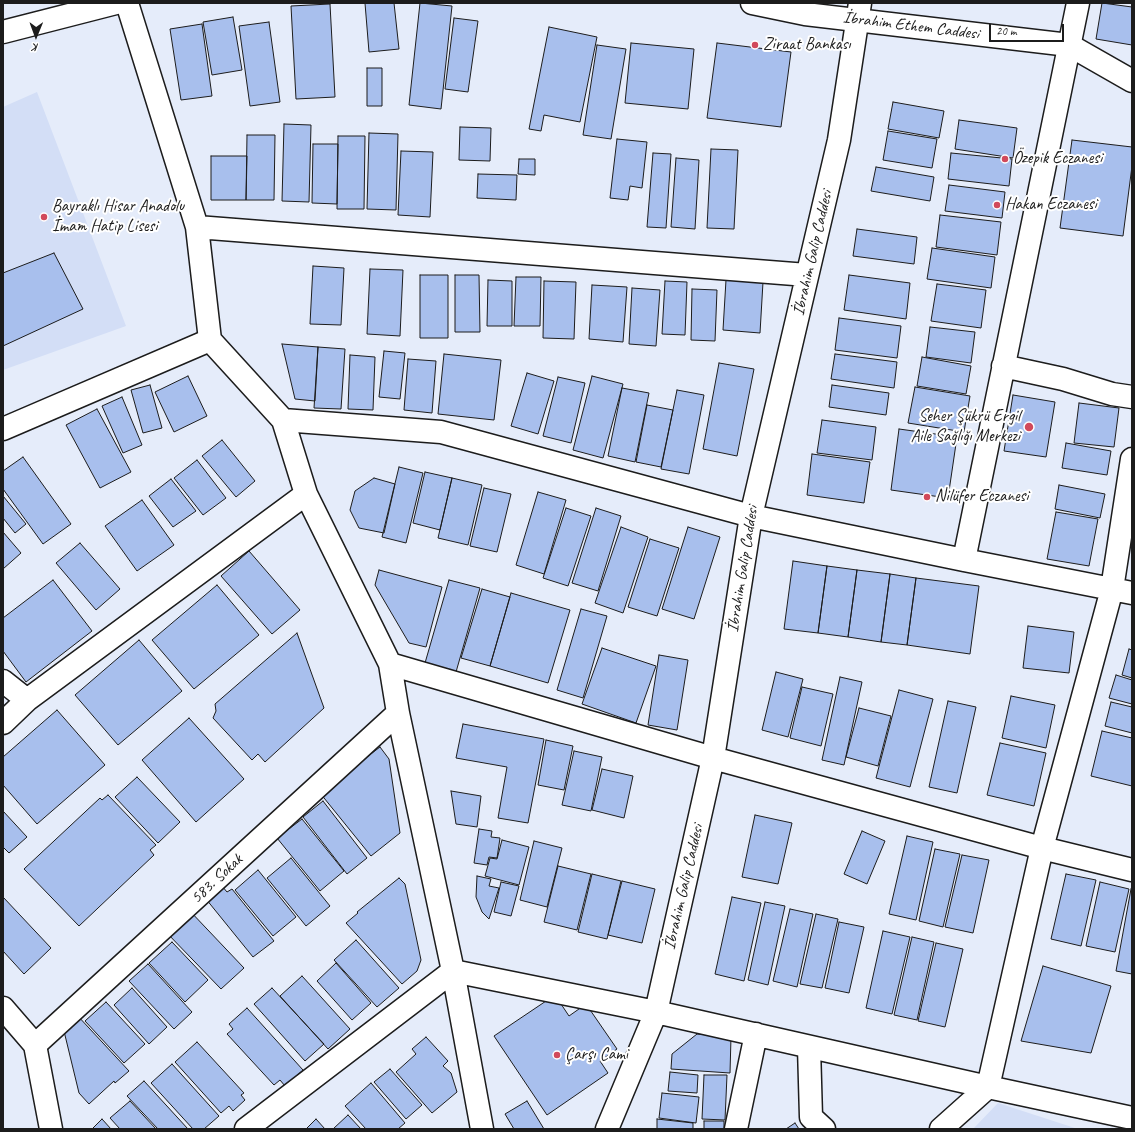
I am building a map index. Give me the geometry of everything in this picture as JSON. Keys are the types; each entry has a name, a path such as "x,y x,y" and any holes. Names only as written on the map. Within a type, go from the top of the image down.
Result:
{"street":[{"path":"3,32 116,3"},
{"path":"127,3 197,227 210,340 283,420 306,494 390,664 398,713 453,971 482,1129"},
{"name":"İbrahim Ethem Caddesi","path":"752,3 805,14 859,11 1069,45 1132,81"},
{"path":"964,560 1078,3"},
{"name":"İbrahim Galip Caddesi","path":"607,1129 656,1012 713,758 751,516 839,140 859,11"},
{"path":"197,227 807,275"},
{"path":"3,429 210,340"},
{"path":"1003,366 1063,379 1112,394 1132,397"},
{"path":"283,420 441,432 751,516 1122,591"},
{"path":"941,1129 988,1087 1042,848 1122,591 1132,460"},
{"path":"3,723 27,700 306,494"},
{"path":"390,664 713,758 1042,848 1132,870"},
{"path":"3,681 27,700"},
{"name":"583. Sokak","path":"35,1045 398,713"},
{"path":"246,1129 453,971 656,1012 1132,1118"},
{"path":"3,1008 35,1045 51,1129"},
{"path":"736,1129 756,1034"},
{"path":"809,1047 811,1118 824,1129"}],"shaded area":[{"name":"Bayraklı Hisar Anadolu İmam Hatip Lisesi","path":"37,92 126,326 3,370 3,107"},
{"path":"998,1103 1078,1129 973,1129"}],"building":[{"path":"365,3 394,3 399,49 369,52"},
{"path":"420,3 452,6 441,109 409,105"},
{"path":"1102,3 1132,7 1132,45 1096,39"},
{"path":"330,4 335,97 296,99 291,6"},
{"path":"233,17 242,70 212,75 203,22"},
{"path":"454,18 478,21 468,92 445,89"},
{"path":"269,22 280,102 250,106 239,26"},
{"path":"202,24 212,96 181,100 170,29"},
{"path":"549,27 597,37 580,122 544,115 541,131 529,129"},
{"path":"631,43 694,49 688,109 625,103"},
{"path":"717,43 791,52 781,127 707,118"},
{"path":"597,45 626,49 611,139 583,135"},
{"path":"367,68 382,68 382,106 367,106"},
{"path":"893,102 944,111 939,138 888,129"},
{"path":"959,120 1017,128 1013,158 955,149"},
{"path":"284,124 311,125 309,202 282,201"},
{"path":"460,127 491,128 490,161 459,160"},
{"path":"888,131 937,139 932,168 883,160"},
{"path":"369,133 398,134 396,210 367,209"},
{"path":"247,135 275,135 274,200 246,200"},
{"path":"338,136 365,136 364,209 337,209"},
{"path":"617,139 647,142 642,188 630,186 628,200 610,198"},
{"path":"1072,140 1132,147 1132,166 1123,236 1060,228"},
{"path":"313,144 338,144 337,204 312,203"},
{"path":"711,149 738,150 734,229 707,228"},
{"path":"401,151 433,152 430,217 398,215"},
{"path":"653,153 671,154 666,228 647,227"},
{"path":"951,153 1012,159 1009,186 948,179"},
{"path":"211,156 247,156 246,200 211,200"},
{"path":"676,158 699,160 695,229 671,227"},
{"path":"519,159 535,159 535,175 518,174"},
{"path":"876,167 934,177 930,201 871,191"},
{"path":"478,174 517,175 516,200 477,198"},
{"path":"949,185 1005,192 1002,218 945,211"},
{"path":"940,215 1001,222 997,255 936,247"},
{"path":"857,229 917,237 914,264 853,256"},
{"path":"932,248 995,257 991,288 927,279"},
{"name":"Bayraklı Hisar Anadolu İmam Hatip Lisesi","path":"54,253 83,309 3,346 3,273"},
{"path":"313,266 344,268 341,325 310,324"},
{"path":"370,269 403,270 400,336 367,334"},
{"path":"420,275 448,275 448,338 420,338"},
{"path":"455,275 479,275 480,332 455,332"},
{"path":"849,275 910,283 906,319 844,310"},
{"path":"516,277 541,277 540,326 514,326"},
{"path":"488,280 512,281 512,326 487,326"},
{"path":"726,280 763,282 760,333 723,330"},
{"path":"544,281 576,282 574,339 543,338"},
{"path":"665,281 687,282 685,335 662,334"},
{"path":"937,284 986,290 981,328 931,321"},
{"path":"592,285 627,287 623,342 589,339"},
{"path":"632,288 660,290 656,346 629,344"},
{"path":"692,289 717,290 715,341 691,340"},
{"path":"839,318 901,326 897,358 835,350"},
{"path":"930,327 975,332 971,363 926,357"},
{"path":"282,344 318,347 315,401 295,399"},
{"path":"318,347 345,349 341,409 314,408"},
{"path":"384,351 405,353 400,399 379,397"},
{"path":"444,354 501,360 494,420 438,414"},
{"path":"835,354 897,362 894,388 831,379"},
{"path":"350,355 375,357 373,410 348,409"},
{"path":"922,357 971,366 966,394 917,386"},
{"path":"408,359 436,361 432,413 404,410"},
{"path":"719,363 754,369 737,456 703,449"},
{"path":"527,373 554,381 538,434 511,426"},
{"path":"188,376 207,416 174,432 155,392"},
{"path":"592,376 623,384 603,458 573,450"},
{"path":"558,377 585,383 571,443 543,436"},
{"path":"150,385 162,428 143,433 131,390"},
{"path":"832,385 889,393 886,415 829,407"},
{"path":"915,387 970,396 964,432 908,423"},
{"path":"622,388 649,393 635,462 608,456"},
{"path":"677,390 704,395 689,474 661,469"},
{"name":"Seher Şükrü Ergil Aile Sağlığı Merkezi","path":"1013,395 1055,402 1046,457 1004,451"},
{"path":"122,397 142,445 123,453 102,406"},
{"path":"1079,403 1119,408 1114,447 1074,443"},
{"path":"647,405 673,410 661,467 636,462"},
{"path":"97,409 131,472 100,488 66,425"},
{"path":"822,420 876,427 872,460 817,453"},
{"path":"899,429 957,437 948,498 891,490"},
{"path":"222,440 255,481 236,497 202,456"},
{"path":"1066,443 1111,451 1107,475 1062,468"},
{"path":"812,454 870,462 864,503 807,495"},
{"path":"23,457 71,524 43,544 3,489 3,471"},
{"path":"197,460 226,498 203,515 174,478"},
{"path":"399,467 423,473 406,543 382,537"},
{"path":"425,472 452,478 440,530 413,523"},
{"path":"374,478 395,484 384,533 359,528 350,510 355,491"},
{"path":"452,478 482,485 468,545 438,538"},
{"path":"171,479 196,511 173,527 149,496"},
{"path":"1059,485 1105,494 1100,518 1055,509"},
{"path":"484,488 511,494 497,552 470,546"},
{"path":"538,492 566,500 544,574 516,565"},
{"path":"3,496 26,524 15,533 3,518"},
{"path":"142,500 174,545 137,571 105,526"},
{"path":"566,508 591,516 568,586 543,578"},
{"path":"596,508 621,516 598,591 572,583"},
{"path":"1056,512 1098,519 1089,566 1047,559"},
{"path":"621,527 648,537 623,613 595,603"},
{"path":"688,527 720,537 694,619 662,609"},
{"path":"3,532 21,553 3,569"},
{"path":"650,539 679,548 657,616 628,607"},
{"path":"80,543 120,589 96,610 56,563"},
{"path":"249,551 300,610 272,634 221,576"},
{"path":"793,561 827,566 818,633 784,629"},
{"path":"827,566 857,570 848,637 818,633"},
{"path":"379,570 442,587 426,647 409,643 375,585"},
{"path":"857,570 890,574 881,642 848,637"},
{"path":"890,574 916,578 907,645 881,642"},
{"path":"916,578 979,586 970,654 907,645"},
{"path":"53,580 92,631 26,682 3,651 3,618"},
{"path":"449,580 480,588 456,672 425,663"},
{"path":"217,585 259,635 194,689 152,640"},
{"path":"482,589 510,597 490,666 461,658"},
{"path":"511,593 570,610 548,683 490,666"},
{"path":"581,609 607,616 583,698 557,690"},
{"path":"1028,626 1074,632 1069,673 1023,668"},
{"path":"297,633 324,708 265,762 258,754 252,760 213,718 216,711 215,704"},
{"path":"139,640 182,691 118,745 75,695"},
{"path":"602,648 656,666 636,723 582,704"},
{"path":"1129,649 1132,650 1132,678 1122,675"},
{"path":"659,655 688,660 677,730 648,725"},
{"path":"776,672 803,679 788,737 762,730"},
{"path":"1116,675 1132,680 1132,704 1109,698"},
{"path":"840,677 862,682 844,765 822,760"},
{"path":"802,687 833,694 821,746 790,738"},
{"path":"899,690 933,699 910,787 876,778"},
{"path":"1011,696 1055,705 1046,748 1002,738"},
{"path":"948,701 976,707 957,793 929,787"},
{"path":"1111,702 1132,707 1132,733 1105,726"},
{"path":"859,708 891,716 878,766 846,757"},
{"path":"57,710 105,765 37,824 3,785 3,757"},
{"path":"189,718 244,779 196,822 142,760"},
{"path":"463,724 544,739 528,823 498,818 507,767 456,758"},
{"path":"1102,731 1132,738 1132,786 1091,776"},
{"path":"546,740 573,746 564,790 538,785"},
{"path":"1000,743 1046,753 1034,806 987,795"},
{"path":"380,747 389,759 400,833 371,856 320,793"},
{"path":"574,751 602,757 591,811 562,805"},
{"path":"602,769 633,776 624,818 592,810"},
{"path":"137,777 180,822 158,843 115,797"},
{"path":"451,791 481,796 477,827 456,824"},
{"path":"108,795 156,845 150,850 154,855 79,926 24,869 100,798 102,800"},
{"path":"323,801 367,858 347,874 303,817"},
{"path":"3,811 27,837 9,853 3,847"},
{"path":"755,815 792,823 778,884 742,877"},
{"path":"302,819 344,871 320,891 277,838"},
{"path":"479,829 492,831 491,837 500,838 497,858 489,857 487,865 474,863"},
{"path":"862,831 885,841 867,884 844,874"},
{"path":"907,836 933,842 916,920 889,914"},
{"path":"502,840 529,847 519,885 485,876 490,858 497,859"},
{"path":"534,841 562,848 547,907 520,900"},
{"path":"935,849 960,854 943,927 919,921"},
{"path":"962,855 989,860 973,933 945,927"},
{"path":"291,858 330,906 306,926 267,878"},
{"path":"558,866 591,874 577,930 544,922"},
{"path":"258,870 296,917 273,936 235,890"},
{"path":"592,874 621,881 607,939 578,932"},
{"path":"1066,874 1096,880 1081,946 1051,939"},
{"path":"477,876 491,879 489,886 499,888 489,919 482,912 476,897"},
{"path":"399,878 405,884 421,960 417,971 402,984 346,923 358,913 357,912"},
{"path":"622,881 655,889 642,943 608,935"},
{"path":"501,882 519,886 511,916 494,912"},
{"path":"1100,882 1129,889 1115,952 1086,946"},
{"path":"222,886 227,892 232,889 274,941 253,957 206,899"},
{"path":"1131,889 1132,890 1132,974 1116,971"},
{"path":"3,897 51,948 24,974 3,951"},
{"path":"732,897 761,903 744,981 715,974"},
{"path":"765,902 785,906 768,985 748,980"},
{"path":"188,909 244,968 221,989 165,931"},
{"path":"790,909 813,914 797,987 773,981"},
{"path":"816,914 838,919 822,988 800,984"},
{"path":"839,922 864,927 849,993 825,988"},
{"path":"883,931 910,937 892,1014 866,1008"},
{"path":"912,937 934,942 917,1020 894,1015"},
{"path":"356,940 399,988 377,1007 334,960"},
{"path":"172,942 208,980 185,1002 149,963"},
{"path":"936,943 963,949 945,1027 918,1021"},
{"path":"336,963 371,1003 352,1020 317,981"},
{"path":"148,964 192,1012 174,1029 129,981"},
{"path":"1043,966 1111,986 1091,1053 1021,1041"},
{"path":"302,976 350,1029 328,1049 280,996"},
{"path":"132,988 167,1027 149,1044 114,1005"},
{"path":"272,988 324,1044 305,1061 254,1004"},
{"name":"Çarşı Cami","path":"555,995 569,1016 586,1004 617,1049 600,1061 608,1073 547,1115 494,1036"},
{"path":"106,1002 145,1044 124,1063 85,1021"},
{"path":"247,1008 303,1070 285,1086 280,1080 274,1085 227,1034 233,1029 229,1024"},
{"path":"76,1014 129,1071 115,1083 114,1081 89,1104 79,1093 63,1027"},
{"path":"697,1034 731,1037 730,1073 671,1069 672,1054"},
{"path":"426,1037 448,1061 443,1066 451,1073 457,1092 432,1113 396,1072 416,1054 412,1049"},
{"path":"197,1042 244,1093 241,1095 245,1100 233,1111 229,1106 221,1113 175,1062"},
{"path":"172,1064 219,1116 204,1129 193,1129 151,1083"},
{"path":"390,1069 422,1105 406,1119 374,1082"},
{"path":"670,1072 698,1075 697,1093 668,1091"},
{"path":"704,1075 727,1075 725,1120 702,1119"},
{"path":"144,1081 188,1129 158,1129 127,1096"},
{"path":"371,1083 405,1123 398,1129 366,1129 345,1106"},
{"path":"662,1093 699,1097 696,1123 659,1118"},
{"path":"130,1101 156,1129 120,1129 110,1118"},
{"path":"527,1101 544,1129 514,1129 505,1114"},
{"path":"348,1115 361,1129 333,1129"},
{"path":"102,1119 111,1129 92,1129"},
{"path":"316,1119 325,1129 306,1129"},
{"path":"657,1119 693,1123 693,1129 657,1129"},
{"path":"704,1121 724,1121 724,1129 704,1129"},
{"path":"795,1123 799,1129 786,1129"}],"place":[{"name":"Ziraat Bankası","path":"755,45"},
{"name":"Özepik Eczanesi","path":"1005,159"},
{"name":"Hakan Eczanesi","path":"997,205"},
{"name":"Bayraklı Hisar Anadolu İmam Hatip Lisesi","path":"44,217"},
{"name":"Seher Şükrü Ergil Aile Sağlığı Merkezi","path":"1029,427"},
{"name":"Nilüfer Eczanesi","path":"927,497"},
{"name":"Çarşı Cami","path":"557,1055"}]}
